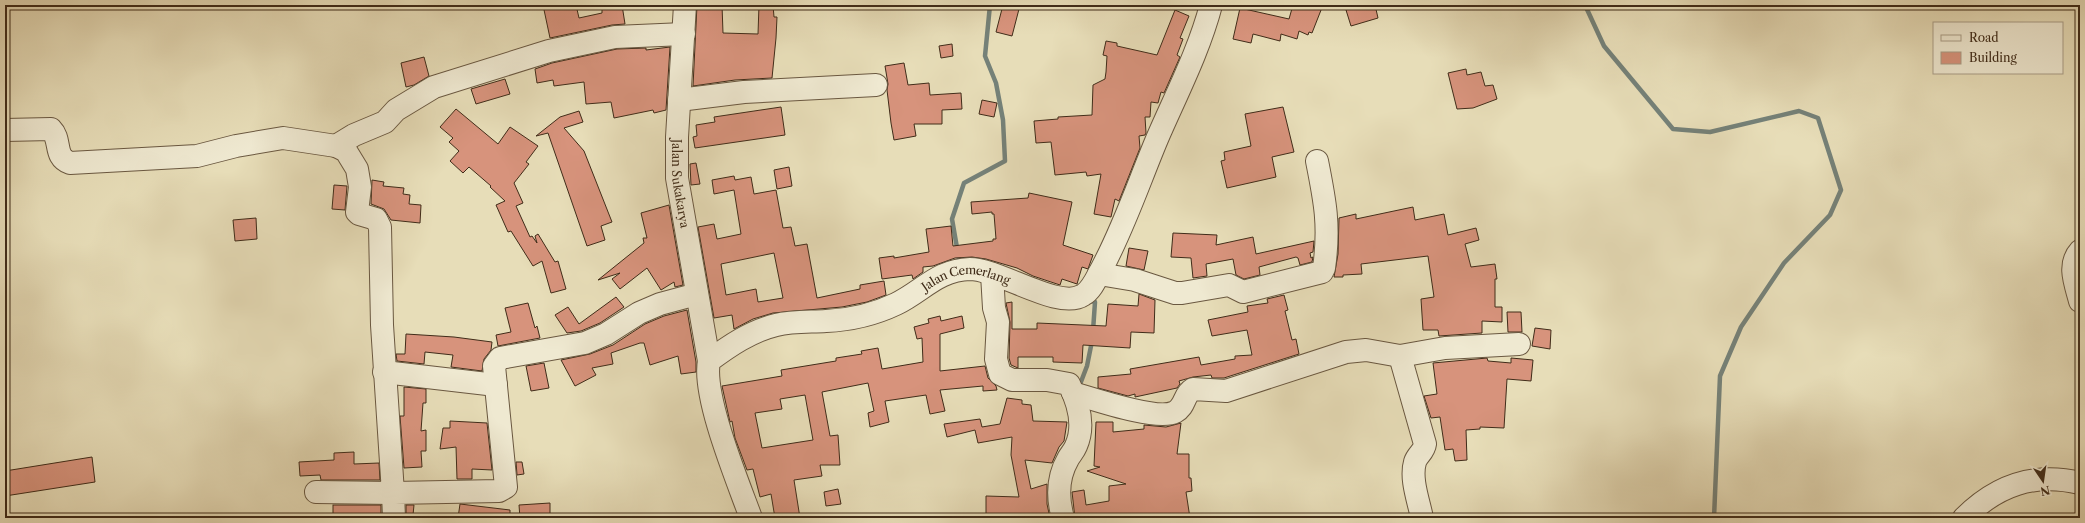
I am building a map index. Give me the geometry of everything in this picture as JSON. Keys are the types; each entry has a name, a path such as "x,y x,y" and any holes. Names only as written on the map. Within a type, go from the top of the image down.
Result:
{"street":[{"name":"Jalan Sukakarya","path":"685,5 679,100 677,178 709,361"},
{"name":"Jalan Cemerlang","path":"709,361 724,349 751,334 775,325 798,321 827,321 873,313 896,304 942,275 959,270 973,269 992,274 1060,299 1083,295 1099,274 1125,222 1156,140 1204,33 1211,5"},
{"path":"336,146 354,135 385,122 396,110 434,87 548,51 615,37 684,34"},
{"path":"679,100 744,92 876,85"},
{"path":"5,130 51,129 56,135 59,154 63,160 70,163 197,156 236,146 283,138 336,146 346,151 357,169 360,187 357,210 359,214 376,219 380,227 384,372 394,518"},
{"path":"1099,274 1135,280 1175,293 1182,293 1229,285 1243,292 1322,272 1326,257 1327,218 1317,161"},
{"path":"2080,251 2076,255 2072,270 2080,301"},
{"path":"992,274 994,308 998,322 996,359 1000,374 1012,380 1047,380 1069,384 1080,417 1080,430 1076,446 1061,473 1058,485 1059,505 1063,518"},
{"path":"316,492 393,493 499,491 504,489 507,484 494,366 500,358 585,343 606,334 639,313 660,304 697,294"},
{"path":"1073,393 1135,410 1168,414 1180,408 1183,405 1185,396 1193,389 1226,391 1346,352 1366,350 1400,356 1445,348 1519,344"},
{"path":"1400,356 1426,444 1425,448 1415,462 1414,474 1422,518"},
{"path":"709,361 708,377 711,394 727,453 751,518"},
{"path":"384,372 496,385"},
{"path":"1964,518 1996,492 2020,482 2041,480 2080,483"}],"building":[{"path":"543,5 576,5 579,18 602,13 602,5 622,5 625,24 612,25 550,38"},
{"path":"697,5 722,5 723,33 758,34 759,5 773,5 774,17 777,17 772,78 735,80 693,86"},
{"path":"1003,5 1019,9 1012,36 996,32"},
{"path":"1293,5 1323,5 1312,33 1309,32 1308,35 1299,31 1297,39 1281,34 1280,41 1253,34 1251,43 1233,39 1240,8 1289,19"},
{"path":"1361,5 1375,5 1378,18 1351,26 1346,10"},
{"path":"1175,10 1189,16 1180,38 1183,39 1177,55 1180,57 1164,93 1161,92 1158,103 1151,102 1150,117 1145,117 1146,133 1145,135 1139,136 1140,148 1119,201 1115,199 1111,217 1094,214 1101,174 1087,176 1086,172 1055,175 1051,142 1036,143 1034,121 1058,119 1058,117 1092,115 1093,85 1105,79 1107,56 1103,55 1106,41 1117,43 1117,46 1157,55"},
{"path":"952,44 953,56 941,58 939,46"},
{"path":"670,47 666,110 654,113 653,110 614,118 611,102 586,104 584,82 554,86 553,80 537,83 535,69 552,63 617,49 646,48 646,50"},
{"path":"424,57 429,76 414,85 406,87 401,63"},
{"path":"904,63 908,85 929,83 930,95 961,93 962,109 942,110 942,124 914,124 916,136 894,140 885,66"},
{"path":"1466,69 1467,75 1481,72 1485,86 1493,85 1497,99 1473,108 1457,109 1448,73"},
{"path":"505,79 510,94 476,104 471,89"},
{"path":"982,100 997,103 994,117 979,114"},
{"path":"781,107 785,135 695,148 693,137 697,136 696,125 715,122 714,117"},
{"path":"1283,107 1294,152 1272,157 1276,177 1227,188 1221,161 1225,160 1224,152 1251,146 1245,114"},
{"path":"456,109 498,144 510,127 538,146 526,162 529,164 514,183 523,203 516,206 530,237 532,236 537,243 535,236 538,234 555,262 558,261 566,289 551,293 542,261 533,266 511,231 508,232 496,205 505,201 490,187 491,186 469,167 463,173 450,161 459,151 449,142 453,138 440,127"},
{"path":"579,111 583,122 564,128 584,151 612,222 601,226 605,240 587,246 548,133 536,136 560,117"},
{"path":"696,163 700,184 691,185 690,164"},
{"path":"789,167 792,186 777,189 774,170"},
{"path":"734,176 735,180 751,177 754,194 776,190 783,228 791,227 795,246 807,244 817,298 860,289 860,285 884,281 886,295 867,302 842,307 773,313 753,319 734,329 732,315 714,318 698,227 714,224 717,239 741,234 734,190 714,194 712,180","holes":["774,253 783,298 758,302 756,289 726,295 721,264"]},
{"path":"372,180 384,182 383,186 404,188 403,194 410,195 409,204 421,205 420,223 391,220 384,209 371,204"},
{"path":"334,185 347,186 345,210 332,209"},
{"path":"1029,193 1072,202 1063,245 1093,255 1088,269 1082,267 1077,284 1062,279 1060,285 1033,276 1017,268 986,259 972,257 955,258 933,266 923,267 923,272 913,279 912,275 882,279 879,258 894,256 894,258 929,252 926,229 951,226 953,246 993,241 993,239 996,239 994,214 992,214 992,212 972,214 971,202 1028,198"},
{"path":"669,205 683,285 675,287 674,282 661,290 647,268 620,289 612,279 620,273 598,280 644,243 643,238 647,238 641,213"},
{"path":"1413,207 1415,220 1444,214 1448,235 1476,228 1479,240 1465,244 1471,267 1495,264 1497,279 1495,279 1495,307 1502,307 1502,322 1482,321 1482,333 1439,336 1438,330 1423,330 1421,299 1434,297 1428,256 1361,264 1362,274 1334,277 1338,254 1339,218 1356,214 1356,219"},
{"path":"256,218 257,239 235,241 233,220"},
{"path":"1173,233 1217,235 1216,245 1253,237 1256,254 1314,241 1313,252 1310,253 1311,258 1313,257 1312,262 1300,265 1298,258 1296,257 1259,267 1260,275 1244,279 1236,275 1233,259 1206,264 1207,276 1193,278 1191,258 1171,257"},
{"path":"1129,248 1148,251 1144,270 1126,266"},
{"path":"1139,294 1155,300 1154,333 1131,332 1130,348 1083,345 1082,363 1053,362 1053,357 1018,357 1018,368 1011,365 1009,358 1010,322 1006,303 1012,302 1012,329 1037,329 1037,323 1106,326 1108,304 1138,306"},
{"path":"1284,295 1288,310 1285,311 1292,340 1296,339 1299,354 1224,378 1212,378 1211,375 1193,377 1179,381 1180,384 1177,388 1135,397 1135,394 1128,396 1098,388 1098,377 1131,374 1130,369 1199,357 1201,365 1235,359 1235,356 1252,355 1247,330 1212,336 1208,320 1248,312 1247,306 1268,303 1267,299"},
{"path":"616,297 624,307 600,323 581,331 567,333 555,315 568,307 579,324"},
{"path":"528,303 535,328 537,326 540,338 498,346 496,335 511,332 505,308"},
{"path":"687,310 696,362 696,372 681,374 678,356 650,365 644,343 640,343 611,353 613,364 592,368 596,375 575,386 561,360 590,354 613,345 645,324 664,316"},
{"path":"1507,312 1521,312 1522,332 1508,332"},
{"path":"940,316 941,321 962,316 964,328 940,334 940,371 985,366 988,378 996,386 997,390 983,391 983,386 940,390 945,411 930,414 926,395 885,401 889,422 870,427 868,413 874,411 868,383 822,392 830,436 838,435 840,465 820,465 822,476 794,480 800,518 775,518 771,494 760,497 753,469 747,470 735,438 732,421 730,422 722,386 782,376 781,370 836,361 836,358 862,354 861,351 878,348 882,369 923,362 922,338 917,339 914,327 929,323 928,319","holes":["805,395 813,440 762,448 755,413 782,409 780,399"]},
{"path":"1535,328 1551,330 1550,349 1532,346"},
{"path":"406,334 454,337 492,342 491,350 484,359 482,371 451,367 453,355 425,352 424,364 397,361 396,354 405,354"},
{"path":"1487,358 1488,361 1511,363 1511,358 1533,360 1531,381 1507,379 1504,428 1480,427 1480,429 1466,430 1467,460 1455,461 1453,449 1445,450 1440,417 1431,418 1424,396 1437,394 1433,363"},
{"path":"544,363 549,388 531,391 526,366"},
{"path":"404,387 426,389 426,403 423,403 421,431 426,430 426,451 421,451 422,467 404,468 400,416 404,416"},
{"path":"1007,398 1022,400 1022,404 1031,405 1033,421 1067,422 1064,441 1059,447 1052,463 1025,460 1031,489 1047,484 1047,504 1050,518 986,517 986,496 1019,497 1011,455 1012,437 978,443 975,430 947,437 944,424 980,419 982,427 1000,424"},
{"path":"450,421 487,423 492,470 472,469 472,479 457,479 456,447 440,449 443,428 450,428"},
{"path":"1096,422 1113,422 1113,432 1144,429 1144,425 1166,427 1181,423 1177,454 1189,454 1189,478 1191,478 1192,491 1186,492 1190,518 1075,518 1072,492 1084,490 1086,505 1109,501 1109,486 1126,484 1087,471 1100,467 1094,466"},
{"path":"354,452 354,464 379,463 380,480 321,480 320,475 300,476 299,462 334,460 334,453"},
{"path":"92,457 95,482 5,496 5,471"},
{"path":"516,462 522,462 524,474 517,475"},
{"path":"838,489 841,504 826,506 824,492"},
{"path":"550,503 550,518 520,518 519,505"},
{"path":"460,504 510,510 510,518 458,518"},
{"path":"333,505 381,505 381,518 333,518"},
{"path":"406,505 414,505 413,515 406,514"}],"waterway":[{"path":"960,265 952,219 964,183 1005,161 1003,120 996,83 985,56 990,5"},
{"path":"1585,5 1604,46 1673,129 1710,132 1799,111 1818,118 1841,190 1830,215 1784,263 1741,327 1720,376 1714,518"},
{"path":"1088,300 1095,302 1093,331"},
{"path":"1079,387 1087,366 1092,341"}]}
